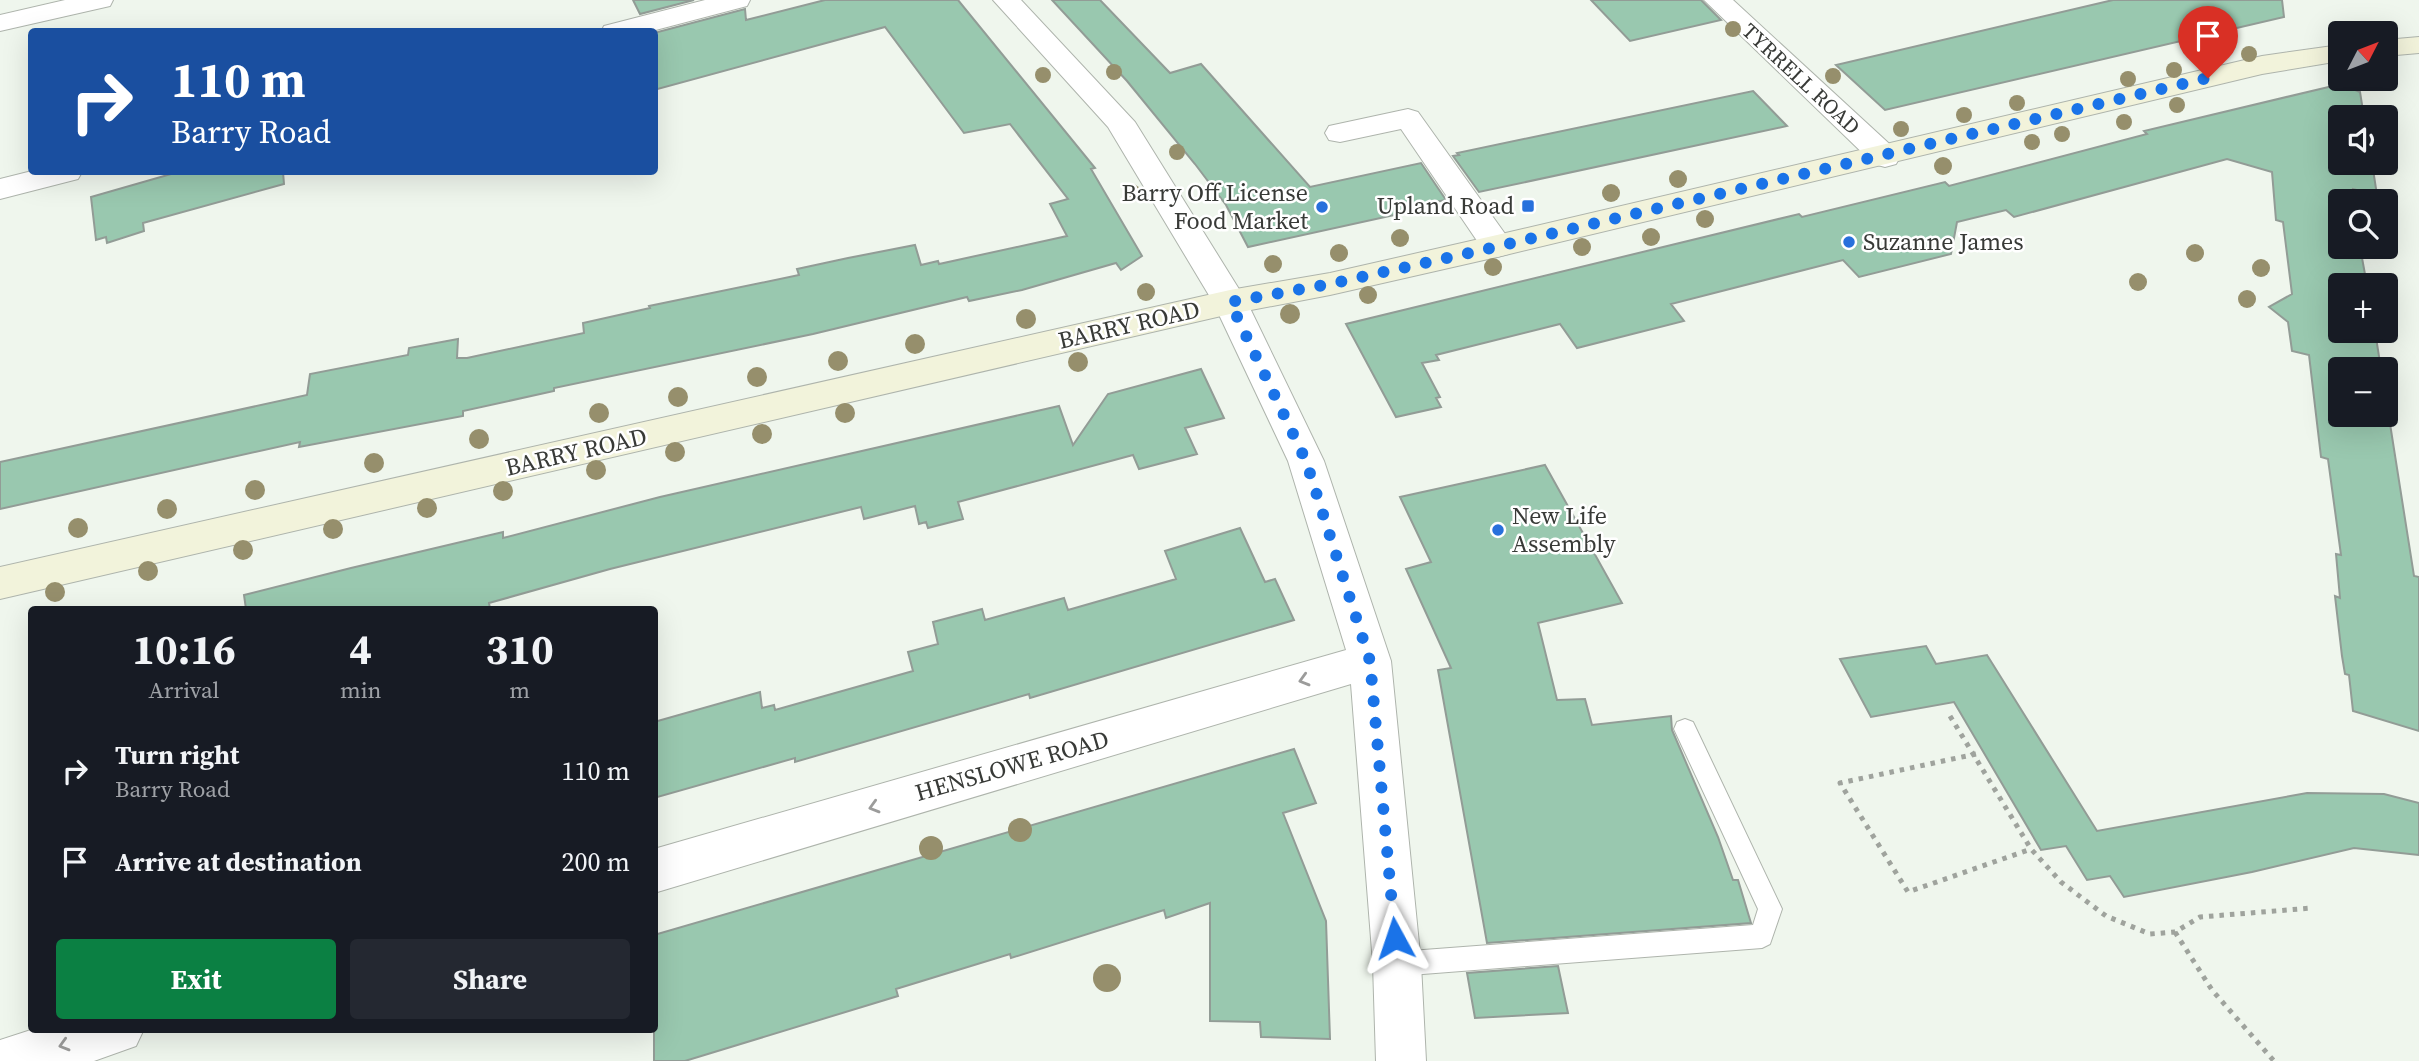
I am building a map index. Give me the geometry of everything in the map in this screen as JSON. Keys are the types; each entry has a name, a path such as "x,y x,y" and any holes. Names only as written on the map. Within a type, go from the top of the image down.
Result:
{"main road":[{"path":"2398,47 2419,45"},
{"name":"BARRY ROAD","path":"0,583 1230,302 1330,284 1497,246 1885,157 2263,65 2328,55"}],"street":[{"path":"0,23 100,0"},
{"path":"629,28 737,0"},
{"path":"1006,0 1121,122 1230,302 1306,461 1370,661 1397,964 1401,1061"},
{"name":"TYRRELL ROAD","path":"1717,0 1885,157"},
{"path":"1340,133 1408,118 1497,246"},
{"path":"0,189 55,175"},
{"name":"HENSLOWE ROAD","path":"658,870 1370,661"},
{"path":"10,1061 105,1033"}],"lane":[{"path":"1397,964 1762,936 1770,909 1685,729"}],"path":[{"path":"1950,716 1976,754 2031,849 2061,882 2106,916 2150,934 2175,932 2200,916 2312,908"},
{"path":"1976,754 1840,783 1908,892 2031,849"},
{"path":"2175,932 2212,990 2274,1061"}],"building":[{"path":"633,0 694,0 640,14"},
{"path":"825,0 958,0 1095,168 1091,169 1142,256 1121,270 1116,263 1022,290 969,301 967,297 813,334 554,388 554,391 463,411 463,416 299,447 300,442 0,509 0,462 307,395 310,374 408,355 409,348 458,339 457,358 467,358 584,333 583,323 650,308 649,306 799,275 797,269 848,258 915,245 921,265 938,261 939,264 1067,236 1050,204 1068,199 1010,124 964,133 885,27 658,89 658,32 745,9 746,20"},
{"path":"1052,0 1100,0 1170,73 1201,64 1310,187 1421,163 1446,200 1424,204 1426,208 1248,247 1226,205 1195,164 1127,81"},
{"path":"1591,0 1701,0 1721,20 1630,41"},
{"path":"2113,0 2282,0 2284,17 1885,110 1836,65"},
{"path":"2328,87 2328,91 2360,92 2362,105 2328,105 2328,175 2374,175 2376,189 2328,189 2328,259 2362,259 2365,273 2328,273 2328,343 2377,343 2379,357 2328,357 2328,427 2391,427 2414,576 2419,577 2419,731 2353,711 2349,675 2345,674 2342,656 2335,596 2340,598 2336,554 2341,555 2328,459 2321,457 2309,355 2292,351 2288,322 2269,307 2292,294 2283,222 2276,220 2272,172 2227,159 2014,217 2006,210 1957,222 1951,254 1859,277 1843,260 1671,304 1684,321 1577,348 1560,324 1436,355 1439,360 1422,363 1440,397 1436,398 1441,407 1396,417 1346,324 1799,214 1802,217 1945,182 1949,186 2147,134 2144,131"},
{"path":"1753,91 1787,126 1479,192 1453,156 1459,155 1457,153"},
{"path":"168,175 283,175 284,184 143,223 144,231 107,243 106,237 96,240 91,197"},
{"path":"1201,369 1224,418 1185,428 1197,454 1139,469 1133,455 958,502 963,519 928,528 926,522 919,524 915,506 864,519 861,507 610,569 489,603 490,606 246,606 244,595 351,568 503,532 503,538 660,497 1059,406 1073,445 1108,394"},
{"path":"1545,465 1622,603 1538,623 1557,700 1585,699 1592,725 1671,716 1672,730 1718,837 1733,880 1738,880 1751,923 1487,943 1438,670 1451,668 1406,569 1431,562 1400,497"},
{"path":"1240,528 1265,582 1275,579 1294,620 1030,698 1029,694 795,762 795,758 658,797 658,721 760,692 762,708 774,705 775,710 913,671 908,652 938,644 933,622 982,609 985,620 1064,598 1068,610 1176,579 1165,551"},
{"path":"1926,646 1936,664 1987,655 2097,831 2307,793 2384,794 2419,803 2419,855 2354,848 2252,872 2124,897 2110,876 2087,880 2066,846 2041,850 1954,702 1871,717 1840,659"},
{"path":"1294,749 1316,803 1283,813 1326,921 1330,1039 1261,1037 1260,1022 1210,1021 1210,903 1166,918 1164,910 1011,958 1010,954 896,989 898,996 685,1061 654,1061 654,1033 658,1033 658,934"},
{"path":"1558,966 1568,1013 1475,1018 1467,973"}],"place":[{"name":"Upland Road","path":"1528,206"},
{"name":"Barry Off License Food Market","path":"1322,207"},
{"name":"Suzanne James","path":"1849,242"},
{"name":"New Life Assembly","path":"1498,530"}],"route":[{"path":"1395,938 1370,661 1306,461 1230,302 1330,284 1474,252 1885,157 2208,78"}]}
